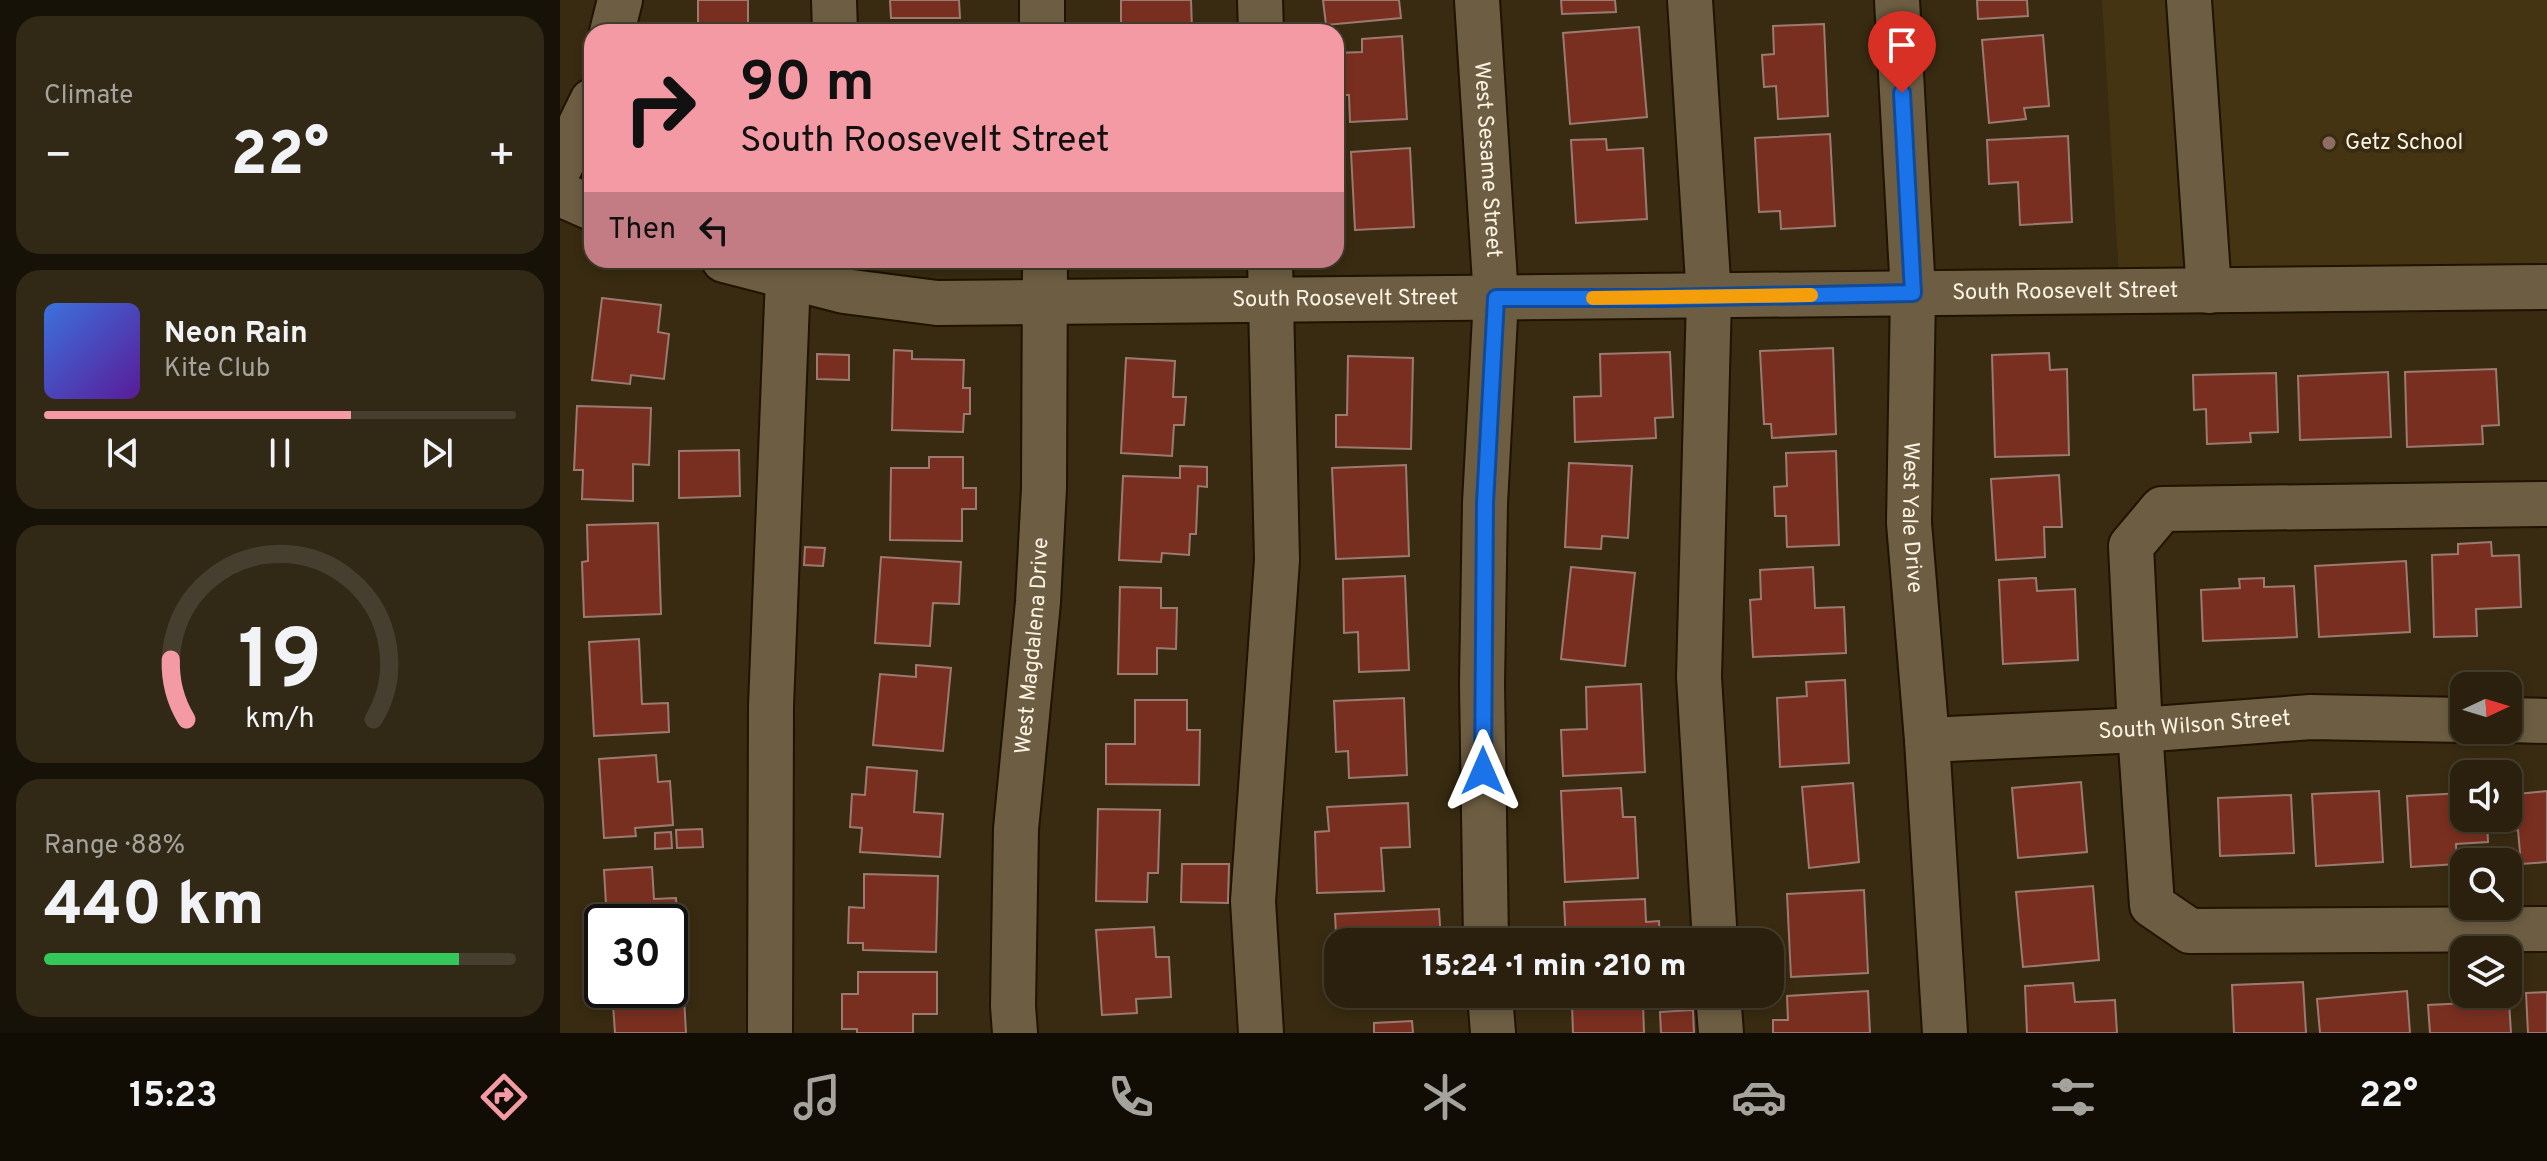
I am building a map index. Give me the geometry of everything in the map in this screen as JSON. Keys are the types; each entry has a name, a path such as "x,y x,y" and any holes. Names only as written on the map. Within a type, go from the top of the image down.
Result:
{"street":[{"path":"614,24 620,0"},
{"path":"834,0 835,24"},
{"path":"1042,0 1042,24"},
{"path":"1260,0 1261,24"},
{"name":"West Sesame Street","path":"1477,0 1496,298 1485,503 1482,669 1486,928"},
{"path":"1690,0 1709,297 1699,677 1714,928"},
{"name":"West Yale Drive","path":"1897,0 1913,293 1909,523 1927,740 1945,1033"},
{"path":"2189,0 2209,291"},
{"path":"560,167 584,118"},
{"path":"560,194 584,204"},
{"name":"West Magdalena Drive","path":"1015,1033 1016,829 1038,602 1044,488 1045,268"},
{"path":"770,1033 771,706 790,269"},
{"name":"South Roosevelt Street","path":"790,269 844,291 937,303 1046,303 1271,279 1496,298 2547,287"},
{"path":"1261,1033 1253,901 1277,560 1271,279"},
{"path":"2547,504 2162,509 2131,546 2152,905 2190,931 2547,929"},
{"name":"South Wilson Street","path":"1927,740 2140,730 2311,717 2450,720"},
{"path":"2522,720 2547,721"},
{"path":"1491,1008 1493,1033"},
{"path":"1719,1008 1721,1033"}],"shaded area":[{"name":"Getz School","path":"2102,0 2547,0 2547,287 2120,292"}],"building":[{"path":"698,0 748,0 748,24 698,24"},
{"path":"890,0 959,0 960,18 891,18"},
{"path":"1121,0 1191,0 1192,24 1121,24"},
{"path":"1323,0 1399,0 1401,18 1326,24"},
{"path":"1561,0 1615,0 1616,12 1562,14"},
{"path":"1977,0 2027,0 2028,16 1978,19"},
{"path":"1824,24 1828,116 1778,119 1776,86 1764,87 1762,55 1774,54 1773,26"},
{"path":"1639,27 1647,117 1570,124 1563,33"},
{"path":"2043,35 2049,106 2024,108 2026,119 1989,123 1982,40"},
{"path":"1402,36 1407,119 1350,122 1349,95 1344,95 1344,53 1362,52 1362,39"},
{"path":"1830,134 1835,226 1781,229 1780,211 1759,212 1755,138"},
{"path":"2068,136 2072,222 2020,225 2018,182 1989,184 1987,140"},
{"path":"1606,139 1607,150 1643,148 1647,219 1576,223 1571,140"},
{"path":"1410,148 1414,227 1355,230 1351,152"},
{"path":"602,298 661,305 658,332 669,334 664,379 631,375 630,384 592,380"},
{"path":"1833,348 1836,434 1772,438 1771,424 1764,424 1760,351"},
{"path":"894,350 912,351 912,359 964,360 963,388 970,388 970,414 964,414 963,432 892,430"},
{"path":"1670,352 1673,417 1655,418 1656,438 1575,442 1574,397 1601,396 1600,354"},
{"path":"2049,353 2050,370 2067,369 2069,455 1995,457 1992,355"},
{"path":"817,354 849,355 849,380 817,379"},
{"path":"1348,356 1413,358 1411,449 1336,447 1336,415 1347,415"},
{"path":"1126,358 1175,361 1173,397 1186,397 1184,425 1174,425 1172,456 1121,453"},
{"path":"2496,369 2499,425 2482,426 2483,444 2407,447 2405,372"},
{"path":"2388,372 2391,437 2300,440 2298,376"},
{"path":"2276,373 2278,432 2250,433 2251,442 2207,444 2206,409 2194,410 2193,375"},
{"path":"577,406 651,408 649,465 633,464 633,501 582,499 583,470 574,470"},
{"path":"739,450 740,496 679,498 679,451"},
{"path":"1836,451 1839,545 1787,547 1786,516 1775,516 1774,487 1787,486 1786,453"},
{"path":"929,457 963,457 963,488 976,488 976,509 962,509 962,541 890,540 891,468 929,468"},
{"path":"1569,463 1632,466 1628,538 1602,536 1601,549 1565,547"},
{"path":"1406,465 1409,556 1336,559 1332,468"},
{"path":"1180,466 1207,467 1207,487 1198,486 1196,534 1190,534 1189,555 1162,553 1161,562 1119,560 1123,476 1180,478"},
{"path":"2059,475 2062,527 2044,527 2045,557 1996,560 1991,479"},
{"path":"658,523 661,614 584,617 582,562 588,561 587,525"},
{"path":"2491,542 2492,556 2519,555 2521,607 2476,609 2477,636 2434,637 2432,555 2458,554 2458,544"},
{"path":"805,547 825,548 823,566 804,565"},
{"path":"881,557 961,562 959,604 933,603 930,646 875,643"},
{"path":"2406,561 2410,632 2319,637 2315,566"},
{"path":"1571,567 1635,573 1625,666 1561,659"},
{"path":"1813,567 1815,608 1844,607 1846,653 1753,657 1750,600 1761,599 1760,570"},
{"path":"1405,576 1409,670 1359,672 1358,632 1344,633 1343,579"},
{"path":"2036,578 2037,591 2075,589 2078,660 2003,664 1999,580"},
{"path":"2264,578 2264,587 2294,586 2297,637 2203,641 2201,590 2240,588 2239,579"},
{"path":"1120,587 1161,588 1161,608 1177,608 1176,649 1157,648 1157,674 1118,674"},
{"path":"639,639 642,704 668,703 669,732 594,736 589,642"},
{"path":"916,665 951,668 943,751 873,745 880,674 916,677"},
{"path":"1845,680 1849,763 1780,767 1777,698 1807,696 1806,682"},
{"path":"1641,684 1645,772 1563,776 1561,730 1587,729 1586,687"},
{"path":"1404,698 1407,775 1349,778 1348,751 1336,752 1334,701"},
{"path":"1135,700 1187,700 1187,730 1200,730 1199,785 1106,784 1106,744 1135,744"},
{"path":"656,755 658,782 670,781 673,825 635,828 636,836 604,838 599,759"},
{"path":"867,767 917,771 914,812 943,814 940,857 860,852 862,828 850,827 852,794 865,795"},
{"path":"2081,782 2087,852 2018,858 2012,788"},
{"path":"1853,783 1859,862 1809,868 1802,787"},
{"path":"1621,788 1623,817 1635,817 1638,878 1565,882 1561,791"},
{"path":"2379,791 2383,862 2316,866 2312,794"},
{"path":"2547,791 2547,862 2522,864 2518,832 2522,832 2522,794"},
{"path":"2450,794 2450,832 2488,832 2488,842 2456,844 2456,848 2450,848 2450,864 2411,867 2407,796"},
{"path":"2291,795 2294,853 2220,856 2218,798"},
{"path":"1408,803 1410,847 1381,848 1384,891 1317,893 1315,832 1329,831 1327,807"},
{"path":"1098,809 1160,810 1158,873 1148,873 1147,902 1096,901"},
{"path":"702,829 703,847 677,848 676,830"},
{"path":"671,832 672,848 655,849 655,833"},
{"path":"1182,864 1229,864 1228,903 1181,902"},
{"path":"652,867 654,899 676,898 676,904 606,904 604,870"},
{"path":"864,874 938,876 936,952 863,950 863,943 848,943 849,907 864,908"},
{"path":"2093,886 2099,960 2023,967 2016,892"},
{"path":"1864,890 1868,973 1791,977 1787,894"},
{"path":"1645,899 1646,922 1659,921 1659,928 1565,928 1564,902"},
{"path":"1439,909 1440,928 1336,928 1335,914"},
{"path":"1154,927 1156,957 1169,957 1171,997 1136,999 1137,1013 1102,1015 1096,930"},
{"path":"858,972 937,972 937,1014 913,1014 913,1033 857,1033 857,1029 842,1029 842,994 858,994"},
{"path":"2303,982 2306,1033 2234,1033 2232,985"},
{"path":"2073,983 2075,1002 2115,1000 2117,1033 2027,1033 2025,986"},
{"path":"1868,991 1870,1033 1773,1033 1773,1020 1788,1020 1787,996"},
{"path":"2407,991 2410,1033 2320,1033 2317,999"},
{"path":"2547,992 2547,1033 2528,1033 2526,993"},
{"path":"2428,1005 2509,1008 2511,1033 2430,1033"},
{"path":"613,1008 685,1008 686,1033 615,1033"},
{"path":"1572,1008 1643,1008 1644,1033 1573,1033"},
{"path":"1693,1010 1694,1033 1661,1033 1660,1012"},
{"path":"1412,1021 1413,1033 1374,1033 1374,1023"}],"slow traffic":[{"path":"1593,298 1811,295"}],"place":[{"name":"Getz School","path":"2329,143"}],"route":[{"path":"1483,771 1485,503 1496,298 1913,293 1902,93"}]}
